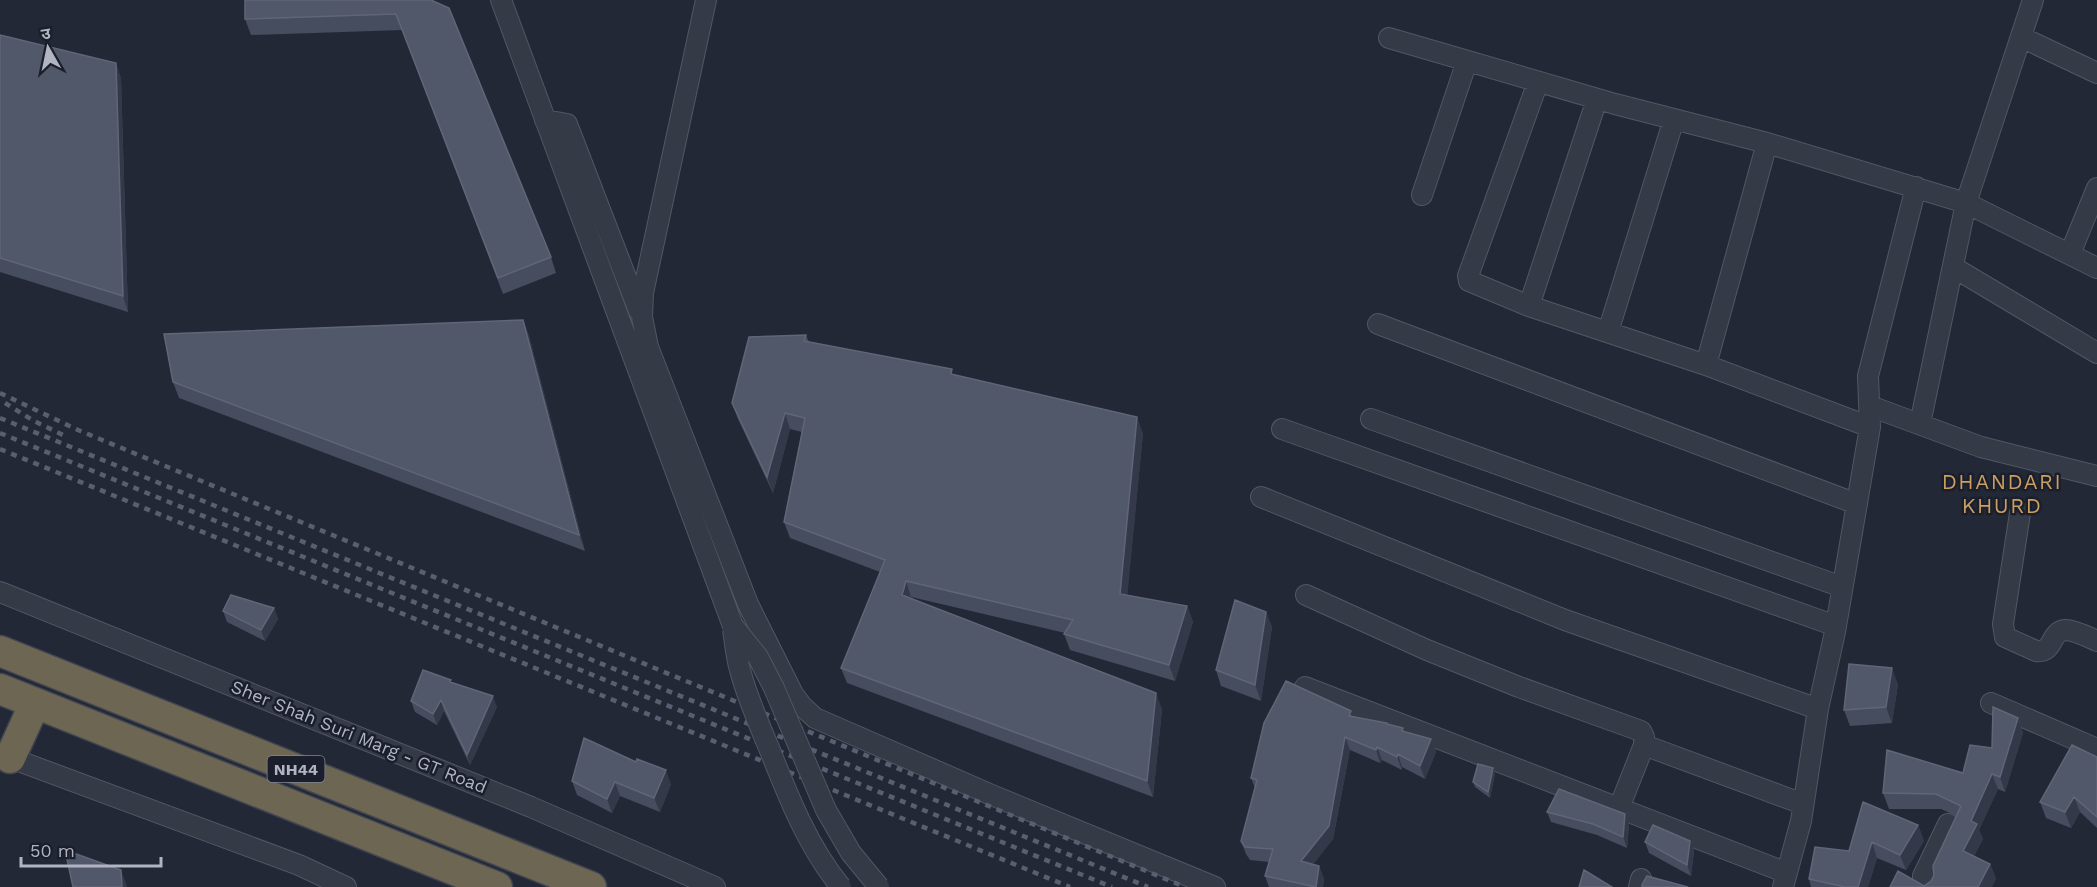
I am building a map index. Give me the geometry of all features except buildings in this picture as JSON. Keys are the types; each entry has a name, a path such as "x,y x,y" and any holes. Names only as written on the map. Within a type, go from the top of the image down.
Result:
{"highway":[{"name":"NH44","path":"0,651 591,887"},
{"name":"NH44","path":"0,689 497,887"},
{"path":"5,756 34,703"}],"street":[{"path":"501,0 732,626 739,667 747,692 784,787 831,875 841,887"},
{"path":"642,317 643,293 706,0"},
{"path":"1920,424 1966,202 2033,0"},
{"path":"2021,37 2097,73"},
{"path":"1389,38 1597,99 1767,142 1966,202 2097,268"},
{"path":"1422,195 1467,61"},
{"path":"1538,82 1468,276 1472,283 1529,306 1706,365 1870,427"},
{"path":"1529,306 1597,99"},
{"path":"1608,332 1674,119"},
{"path":"545,120 567,124 642,317 652,358 748,604 793,694 802,706 815,718 994,796 1215,887"},
{"path":"1706,365 1767,142"},
{"path":"1305,687 1619,808 1785,880 1803,804 1870,427 1868,376 1916,187"},
{"path":"2070,254 2097,188"},
{"path":"1953,267 2097,352"},
{"path":"1378,324 1857,504"},
{"path":"1870,406 1981,447 2097,476"},
{"path":"1371,419 1842,587"},
{"path":"1282,429 1836,626"},
{"path":"1261,496 1565,620 1818,710"},
{"path":"2019,513 2003,624 2005,637 2042,652 2062,631 2068,630 2097,640"},
{"name":"Sher Shah Suri Marg - GT Road","path":"0,592 531,807 715,887"},
{"path":"1306,595 1427,650 1509,683 1641,731 1644,745 1619,808"},
{"path":"732,626 758,657 774,688 826,810 851,853 879,887"},
{"path":"1991,703 2097,749"},
{"path":"1644,745 1803,804"},
{"path":"5,756 299,866 346,887"},
{"path":"1928,887 1923,881 1923,876 1948,824"}],"railway":[{"path":"0,393 78,430 1185,887"},
{"path":"5,403 63,435"},
{"path":"0,418 1148,887"},
{"path":"0,433 1112,887"},
{"path":"0,449 1070,887"}],"district":[{"name":"DHANDARI KHURD","path":"2002,494"}]}
